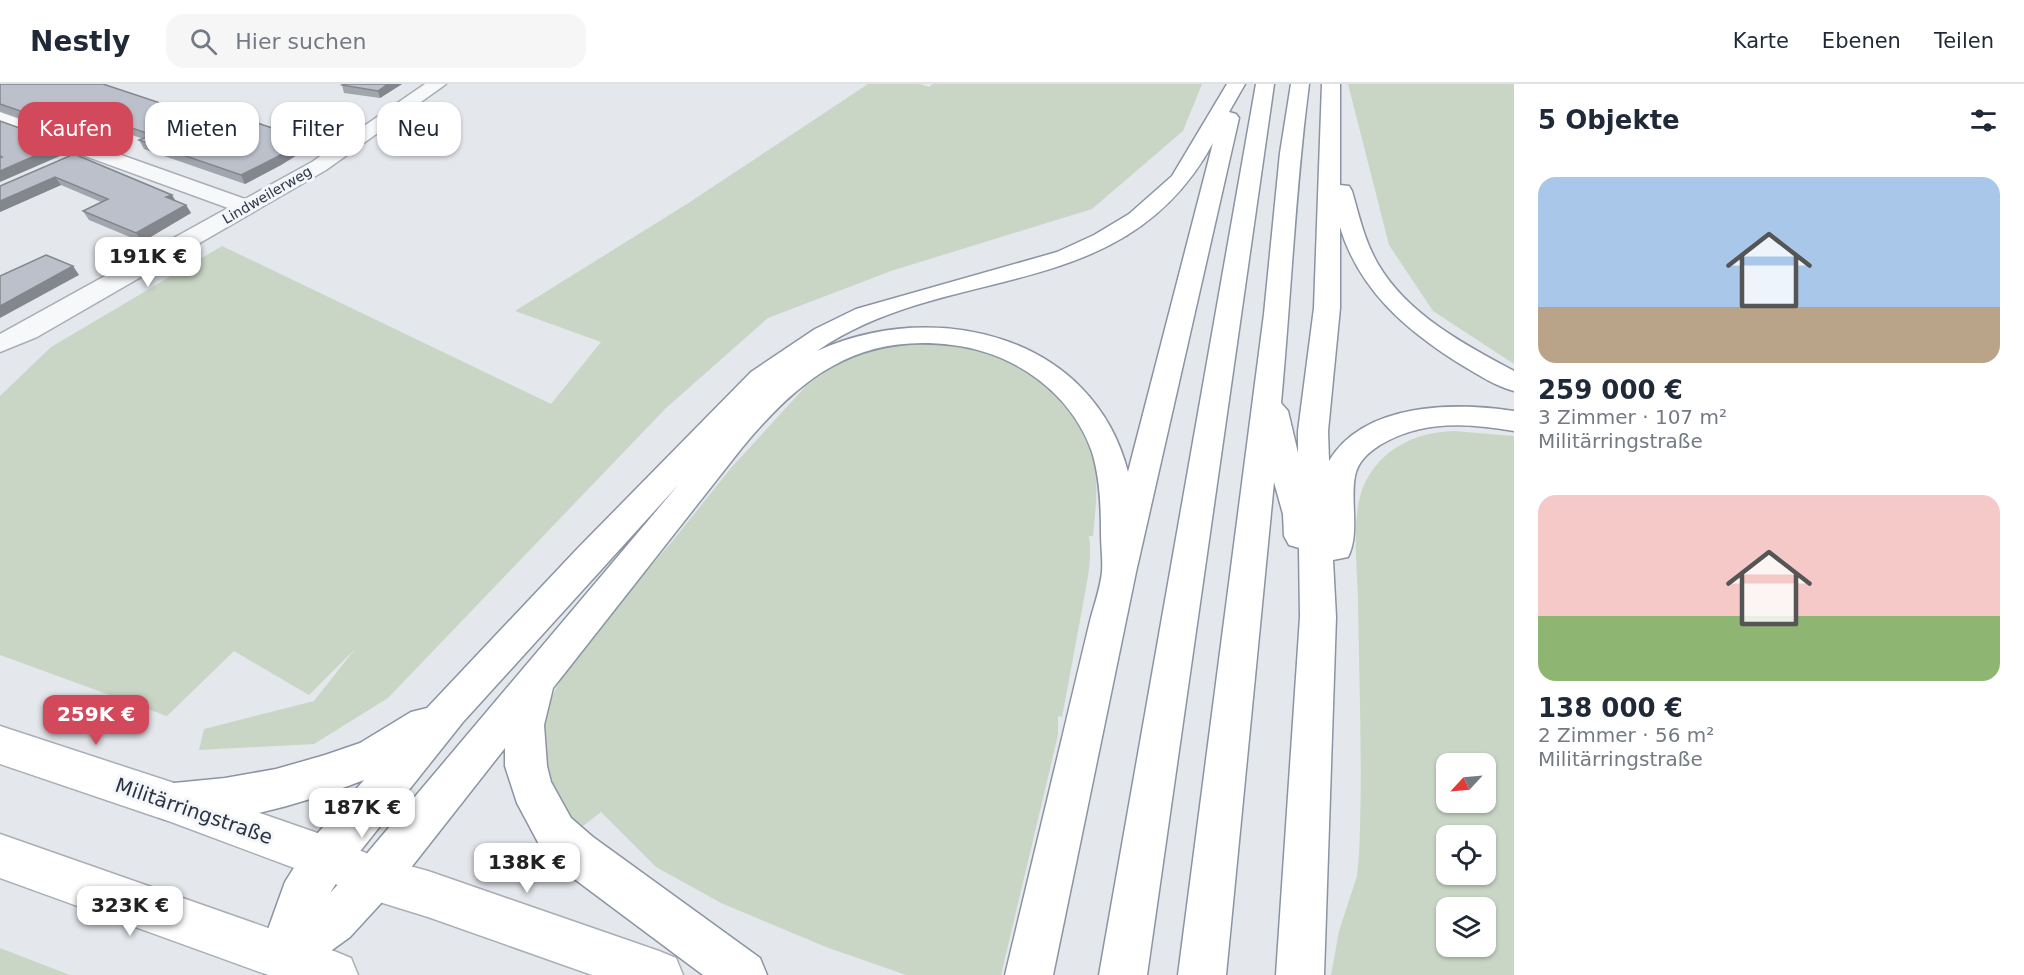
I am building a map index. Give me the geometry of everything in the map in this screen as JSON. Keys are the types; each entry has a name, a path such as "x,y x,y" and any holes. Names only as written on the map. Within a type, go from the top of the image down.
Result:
{"main road":[{"path":"1029,975 1119,572 1236,84"},
{"path":"282,957 301,897 326,858 449,710 590,556 761,378 792,356 862,315 918,297 1059,260 1106,239 1140,219 1170,192 1188,169 1219,110 1236,84"},
{"path":"1124,975 1265,84"},
{"path":"1202,975 1269,384 1290,153 1300,84"},
{"path":"1300,975 1316,692 1318,617 1313,431 1327,308 1332,152 1331,84"},
{"path":"1332,152 1350,225 1366,264 1380,285 1405,309 1452,346 1514,382"},
{"path":"282,957 334,921 373,878 536,682 595,605 769,402 795,377 824,358 845,348 875,340 911,335 939,335 974,340 1024,358 1053,375 1077,398 1103,438 1113,477 1119,572"},
{"path":"1269,384 1292,494 1299,513 1302,547 1318,617"},
{"path":"1318,617 1336,550 1338,476 1342,463 1350,452 1372,436 1398,423 1417,418 1434,415 1474,416 1514,421"},
{"path":"536,682 524,725 525,766 532,789 556,833 577,852 744,975"},
{"path":"174,803 221,800 277,789 323,776 375,755 449,710"},
{"name":"Militärringstraße","path":"0,745 174,803 326,858 373,878 428,894 659,975"},
{"path":"0,856 334,975"}],"street":[{"name":"Lindweilerweg","path":"0,344 28,331 340,153 437,84"},
{"path":"0,118 246,207"},
{"name":"Lindweilerweg","path":"0,356 28,331"}],"green space":[{"path":"868,84 920,84 929,87 933,84 1202,84 1183,131 1092,209 891,271 768,318 666,408 388,698 314,744 199,750 204,729 314,701 355,649 309,695 234,651 167,716 0,655 0,396 51,347 222,246 551,404 601,342 515,311 690,202"},
{"path":"1348,84 1514,84 1514,364 1433,311 1389,245"},
{"path":"926,342 962,345 1014,362 1062,396 1086,436 1083,436 1093,459 1095,472 1093,536 1089,536 1088,573 1062,717 1058,716 1058,735 1001,975 906,975 826,947 721,903 656,867 601,812 578,830 551,791 542,733 550,700 564,674 600,624 670,544 731,468 806,386 837,364 865,351 889,345"},
{"path":"1453,431 1514,436 1514,975 1331,975 1339,931 1357,876 1359,855 1361,791 1357,510 1364,485 1379,462 1401,445 1426,435"},
{"path":"0,948 70,975 0,975"}],"building":[{"path":"0,84 103,84 157,102 145,102 145,133 133,128 133,102 18,102 18,110 0,104"},
{"path":"388,84 378,91 342,85"},
{"path":"0,121 18,127 18,156 34,156 0,171 0,158 2,157 0,156"},
{"path":"259,124 271,128 271,156 279,156 241,175 186,156 259,156"},
{"path":"69,156 79,156 172,195 166,197 186,205 136,233 83,211 108,199 55,177 0,201 0,186"},
{"path":"46,255 73,266 0,306 0,276"}]}
